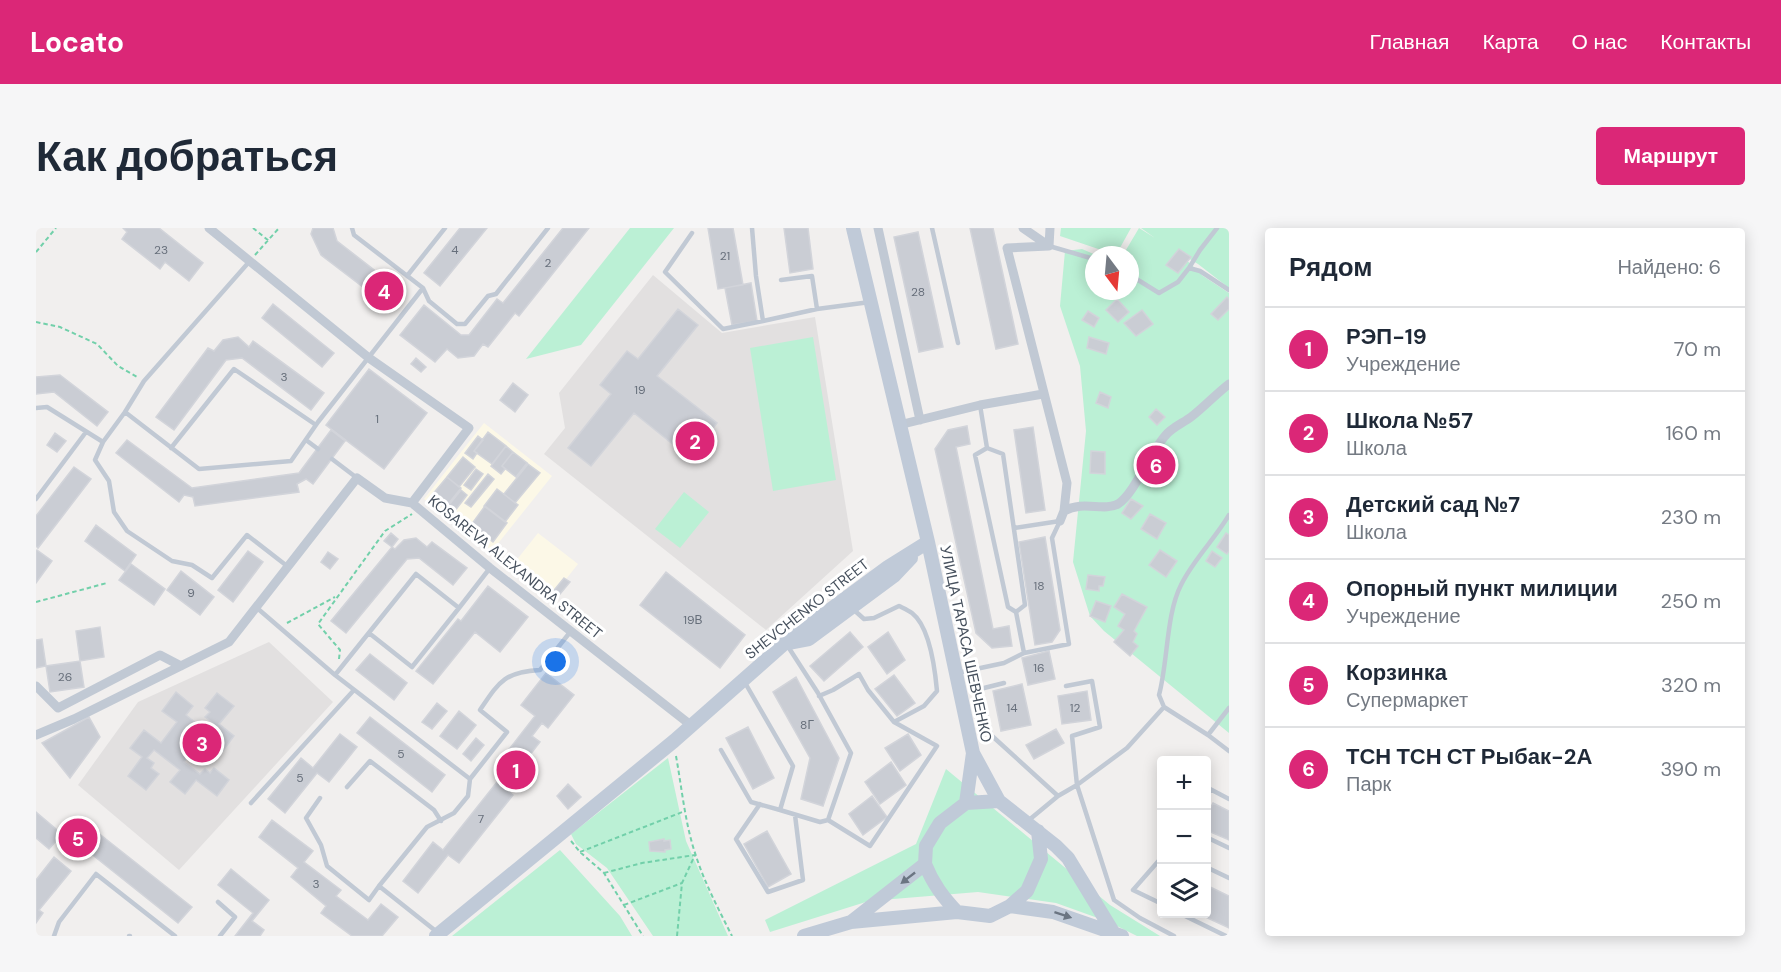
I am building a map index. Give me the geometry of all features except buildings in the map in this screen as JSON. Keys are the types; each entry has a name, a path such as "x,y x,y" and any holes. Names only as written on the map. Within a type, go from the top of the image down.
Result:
{"street":[{"name":"KOSAREVA ALEXANDRA STREET","path":"210,228 369,358 469,428 413,508 692,726"},
{"path":"785,643 809,639 894,576 928,542 854,228"},
{"path":"878,228 920,420"},
{"path":"1023,228 1048,246"},
{"path":"1048,246 1050,228"},
{"path":"1048,246 1007,248 1067,483 1064,511 1060,520"},
{"path":"1064,511 1074,505 1106,507 1123,499 1167,433 1192,416 1229,384"},
{"path":"899,425 980,405 1043,394"},
{"path":"36,735 74,719 229,642 357,478 385,498 413,508"},
{"name":"SHEVCHENKO STREET","path":"438,935 692,726 785,643 888,567 928,542"},
{"name":"УЛИЦА ТАРАСА ШЕВЧЕНКО","path":"928,542 973,753 999,801 1068,858 1118,934"},
{"path":"36,686 58,708 160,655 181,666"},
{"path":"966,803 973,753"},
{"path":"957,912 932,882 925,864 926,846 940,823 966,803 999,801"},
{"path":"804,936 851,922 957,912 990,916 1010,906 1027,891 1041,859 1032,827"},
{"path":"851,922 925,864"},
{"path":"1010,906 1053,912 1118,934"}],"lane":[{"path":"352,228 354,235 423,288 429,301 458,324 465,324 488,296 496,294 548,228"},
{"path":"407,276 445,228"},
{"path":"752,228 756,276 764,321"},
{"path":"932,228 958,342"},
{"path":"1139,281 1159,293 1178,282 1217,228"},
{"path":"692,233 665,272 723,329 817,309 872,302"},
{"path":"1048,246 1085,256"},
{"path":"249,261 144,381 103,442 95,460 109,481 114,512 127,531 172,561 192,565 212,578 247,535 288,566"},
{"path":"1189,268 1200,271 1229,290"},
{"path":"781,280 812,276 817,309"},
{"path":"125,412 199,470 291,460 423,288"},
{"path":"171,448 234,369 316,425"},
{"path":"980,405 987,448"},
{"path":"36,408 47,407 103,442"},
{"path":"36,499 86,432"},
{"path":"306,440 318,448"},
{"path":"987,448 1003,454 1025,605 1016,612"},
{"path":"987,448 975,455 1008,607 1016,612 1024,653"},
{"path":"332,459 357,478"},
{"path":"1229,515 1179,590 1169,630 1165,674 1159,695 1164,707 1208,735 1229,752"},
{"path":"1014,528 1060,520"},
{"path":"957,673 1004,663 1024,653 1069,644 1052,538 1060,520"},
{"path":"369,633 412,667 490,568"},
{"path":"336,675 416,574 459,608"},
{"path":"852,608 864,619 874,618 899,606 914,614 929,646 934,663 937,691 924,706 894,722"},
{"path":"257,608 354,690 470,779"},
{"path":"321,798 306,818 321,845 327,866 369,900 427,827 454,813 468,796 470,779 507,732 480,710 502,680 520,671 540,670 571,631"},
{"path":"785,643 852,753 828,820"},
{"path":"721,750 751,802 820,822 828,820 870,846 937,746 894,722 868,690 859,674 819,696"},
{"path":"744,680 793,766 780,810"},
{"path":"1066,686 1092,681 1100,728 1072,736 1077,785 1114,900 1140,918 1174,936"},
{"path":"1004,683 980,689 991,735 1058,795"},
{"path":"251,803 354,690"},
{"path":"1032,827 1058,795 1077,785 1127,748 1164,707"},
{"path":"1208,735 1229,708"},
{"path":"347,787 370,761 434,810 441,821"},
{"path":"1211,790 1229,799"},
{"path":"760,804 736,839 768,892 803,880 795,815"},
{"path":"1211,839 1229,848"},
{"path":"1157,862 1133,890 1157,902"},
{"path":"1211,869 1229,878"},
{"path":"54,936 59,922 96,874 175,936"},
{"path":"379,886 438,935"},
{"path":"218,902 236,917 220,936"},
{"path":"1189,918 1226,936"}],"path":[{"path":"36,252 56,228"},
{"path":"253,228 268,241"},
{"path":"249,261 279,228"},
{"path":"36,322 60,327 97,345 118,366 144,381"},
{"path":"340,650 318,624 385,531 413,508"},
{"path":"36,602 107,583"},
{"path":"279,627 338,596"},
{"path":"674,741 685,811 695,855 732,936"},
{"path":"580,852 685,811"},
{"path":"563,831 580,852 604,873 643,936"},
{"path":"604,873 642,863 695,855"},
{"path":"677,936 682,883 695,855"},
{"path":"624,905 682,883"}],"shaded area":[{"path":"653,275 722,333 815,317 853,551 766,630 544,454 565,428 559,393"},
{"path":"484,423 552,476 492,551 424,499"},
{"path":"538,533 578,564 555,593 515,562"},
{"path":"269,642 333,702 179,870 78,785 138,702"}],"green space":[{"path":"630,228 674,228 581,345 526,359"},
{"path":"1061,228 1131,228 1121,246 1089,246 1060,236"},
{"path":"1139,228 1155,238 1141,228 1229,228 1229,288 1178,252 1203,276 1229,293 1229,733 1104,631 1090,616 1073,562 1086,431 1080,366 1060,306 1065,251 1085,250 1085,300 1139,300 1139,246 1128,246"},
{"path":"813,337 836,480 773,491 750,348"},
{"path":"684,492 709,512 680,548 655,529"},
{"path":"668,758 686,841 728,936 653,936 607,868 576,844 571,834"},
{"path":"946,769 1110,905 1160,936 1137,936 1109,922 1056,903 978,892 869,901 770,932 765,920 916,844"},
{"path":"560,850 620,916 632,936 452,936"}],"place":[{"name":"Опорный пункт милиции","path":"384,291"},
{"name":"Школа №57","path":"695,441"},
{"name":"ТСН ТСН СТ Рыбак-2А","path":"1156,465"},
{"name":"Детский сад №7","path":"202,743"},
{"name":"РЭП-19","path":"516,770"},
{"name":"Корзинка","path":"78,838"}]}
